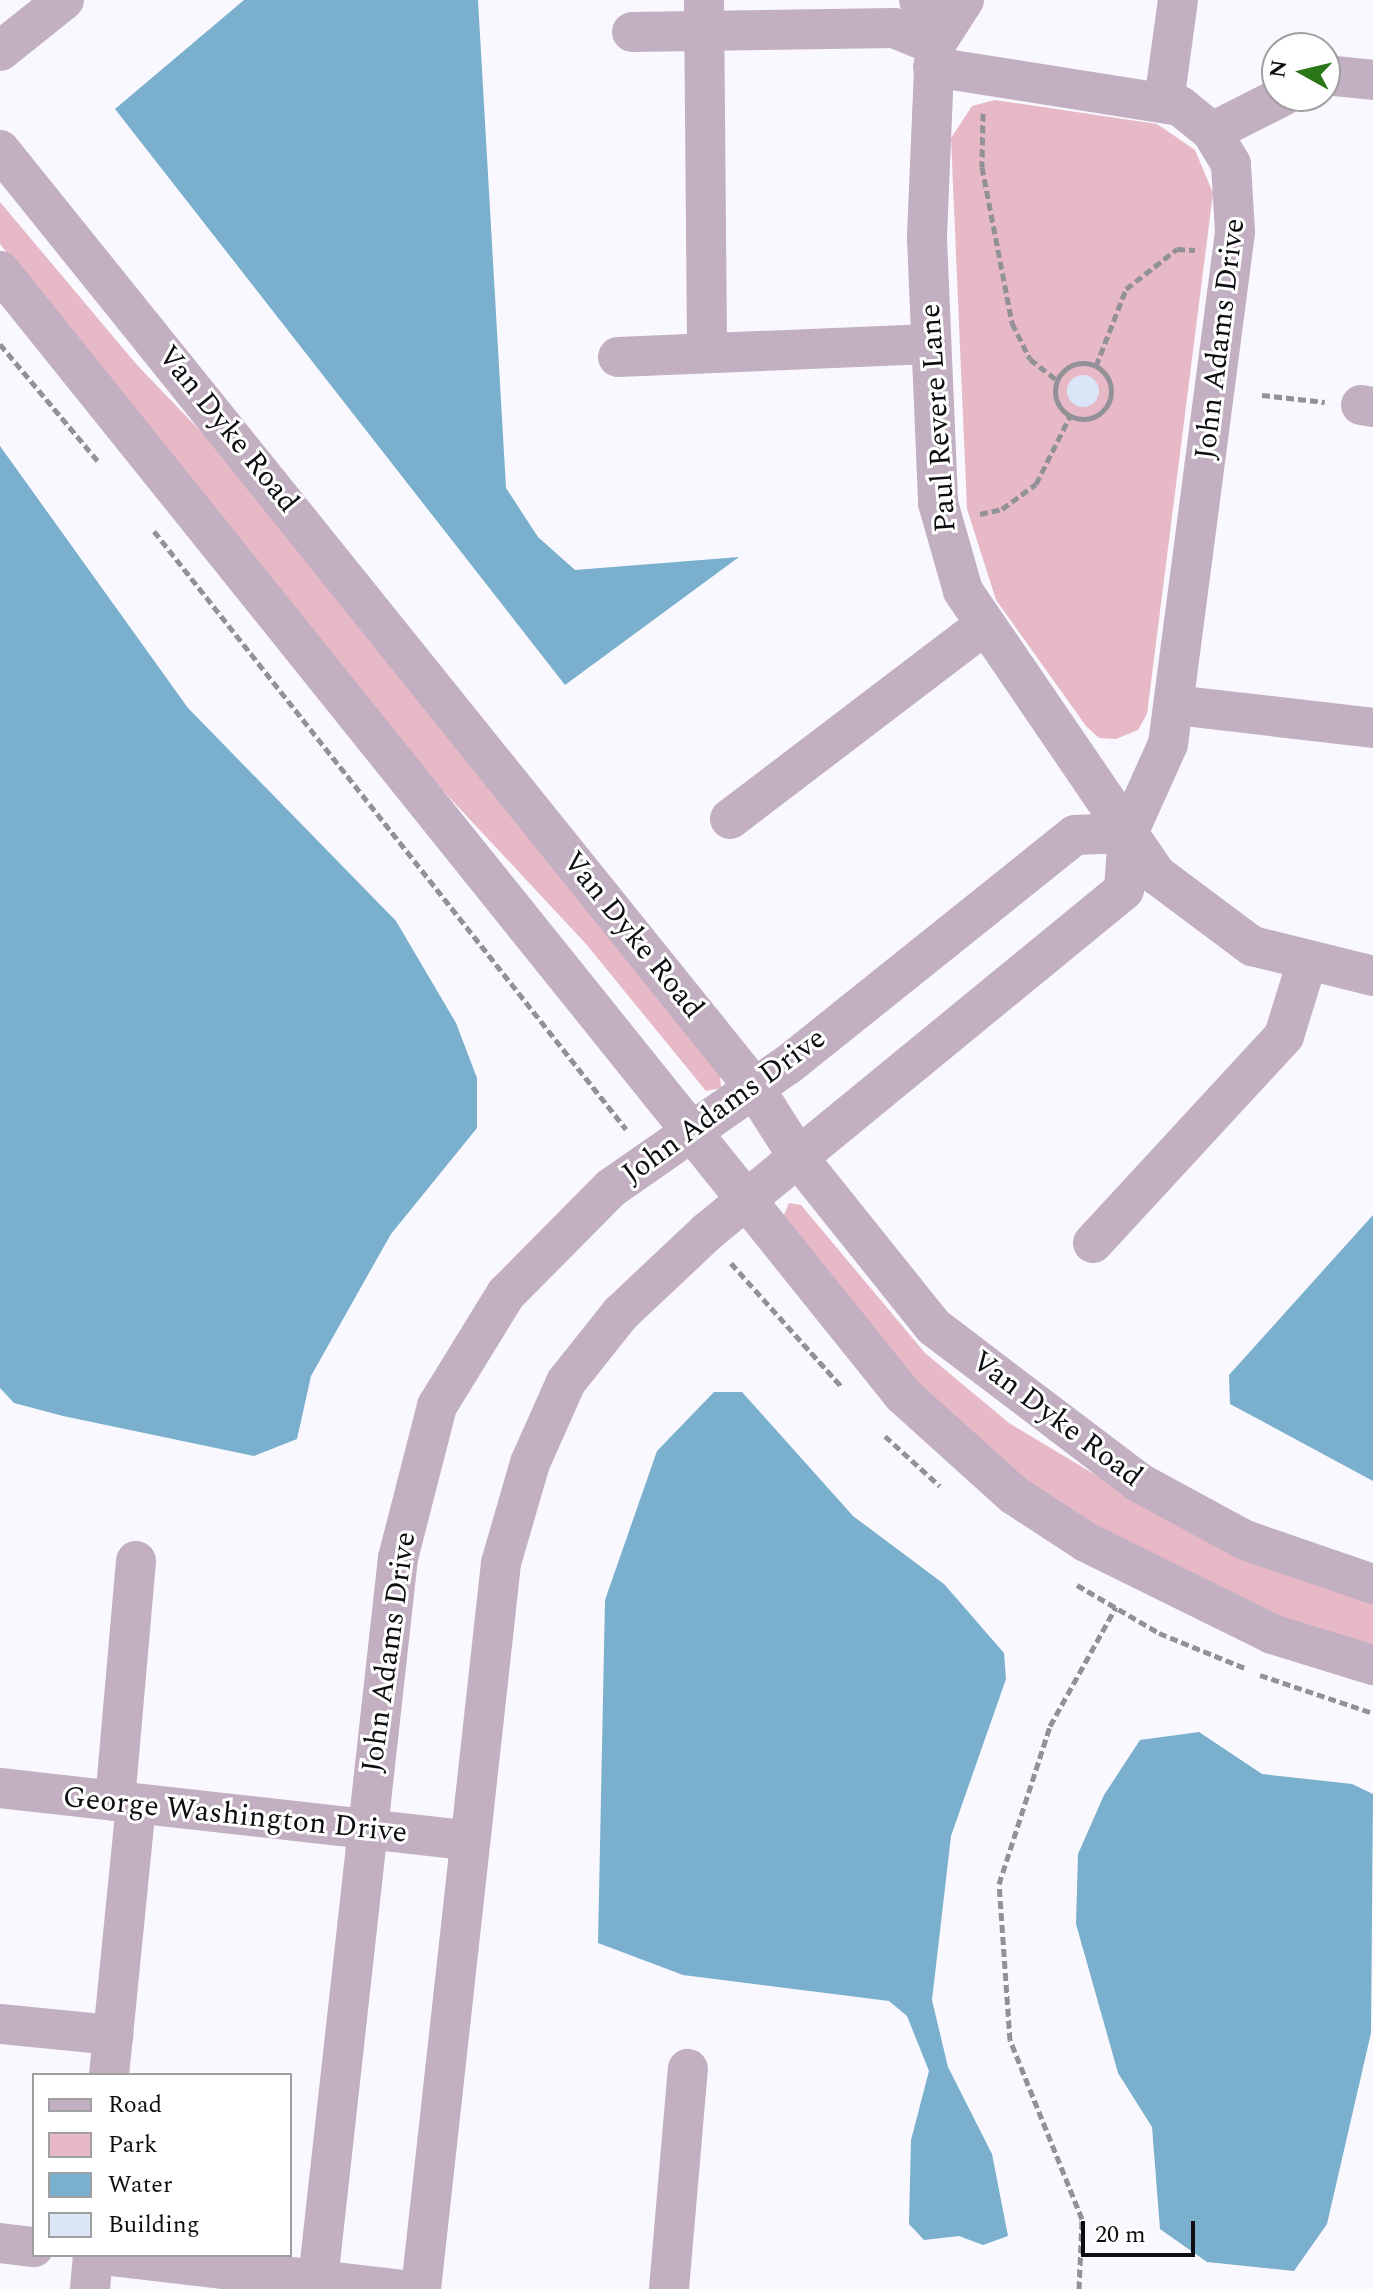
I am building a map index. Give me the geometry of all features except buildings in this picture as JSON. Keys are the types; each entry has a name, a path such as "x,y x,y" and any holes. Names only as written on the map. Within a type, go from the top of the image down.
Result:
{"street":[{"path":"0,51 64,0"},
{"name":"Paul Revere Lane","path":"919,0 934,56 930,344 942,521 983,626 1157,875 1223,931 1306,965 1373,976"},
{"path":"934,56 964,0"},
{"path":"1164,102 1178,0"},
{"path":"704,14 707,352"},
{"name":"John Adams Drive","path":"421,2289 501,1563 530,1463 566,1382 620,1314 747,1203 1124,890 1128,833 1168,744 1175,705 1235,232 1231,164 1212,132 1164,102 934,56 894,28 704,14 632,32"},
{"path":"1341,77 1373,80"},
{"path":"1212,132 1261,107"},
{"name":"Van Dyke Road","path":"0,150 753,1086 800,1160 934,1327 1042,1413 1138,1482 1245,1540 1373,1584"},
{"path":"0,271 904,1396 1014,1495 1161,1585 1272,1634 1373,1665"},
{"path":"618,357 930,344"},
{"path":"730,819 983,626"},
{"path":"1175,705 1373,728"},
{"name":"John Adams Drive","path":"318,2285 365,1830 398,1558 437,1406 506,1294 611,1188 753,1086 1075,835 1128,833"},
{"path":"1093,1243 1284,1036 1306,965"},
{"path":"109,2073 126,1802 136,1561"},
{"name":"George Washington Drive","path":"0,1788 470,1841"},
{"path":"0,2024 113,2035"},
{"path":"669,2289 688,2069"},
{"path":"0,2243 32,2247"},
{"path":"90,2289 93,2257"},
{"path":"116,2257 318,2285 398,2289"}],"path":[{"path":"985,100 982,167 1012,323 1030,359 1057,380"},
{"path":"1096,366 1113,314 1140,272 1177,249 1204,251"},
{"path":"1073,364 1096,366 1110,386 1108,403 1091,418 1070,416 1058,404 1057,380 1073,364"},
{"path":"1262,395 1367,406"},
{"path":"971,516 1002,509 1036,484 1070,416"},
{"path":"1079,2289 1082,2219 1010,2040 999,1884 1050,1726 1116,1607"}],"green space":[{"path":"995,100 1157,124 1195,150 1213,193 1147,714 1138,730 1116,739 1099,738 1086,726 996,600 967,509 951,138 972,106"},
{"path":"0,202 137,365 256,489 720,1075 721,1088 706,1091 586,944 393,737 0,244"},
{"path":"789,1203 801,1205 925,1353 1009,1423 1129,1495 1373,1603 1373,1652 1224,1599 1065,1507 998,1459 914,1381 783,1217"}],"water":[{"path":"244,0 478,0 506,488 538,537 575,570 739,557 565,685 115,109"},
{"path":"0,446 188,708 396,921 456,1023 477,1078 477,1128 391,1234 311,1376 297,1439 254,1456 14,1403 0,1388"},
{"path":"1373,1215 1373,1481 1230,1404 1229,1375"},
{"path":"714,1392 742,1392 853,1516 944,1584 1004,1653 1006,1679 951,1836 932,2000 948,2067 992,2154 1008,2236 983,2245 959,2236 924,2240 909,2224 911,2140 929,2071 907,2016 889,2001 683,1975 598,1943 605,1600 657,1451"},
{"path":"1199,1732 1262,1774 1352,1784 1373,1794 1371,2033 1327,2224 1294,2271 1207,2262 1160,2229 1152,2127 1118,2073 1076,1924 1078,1854 1104,1795 1140,1740"}]}
